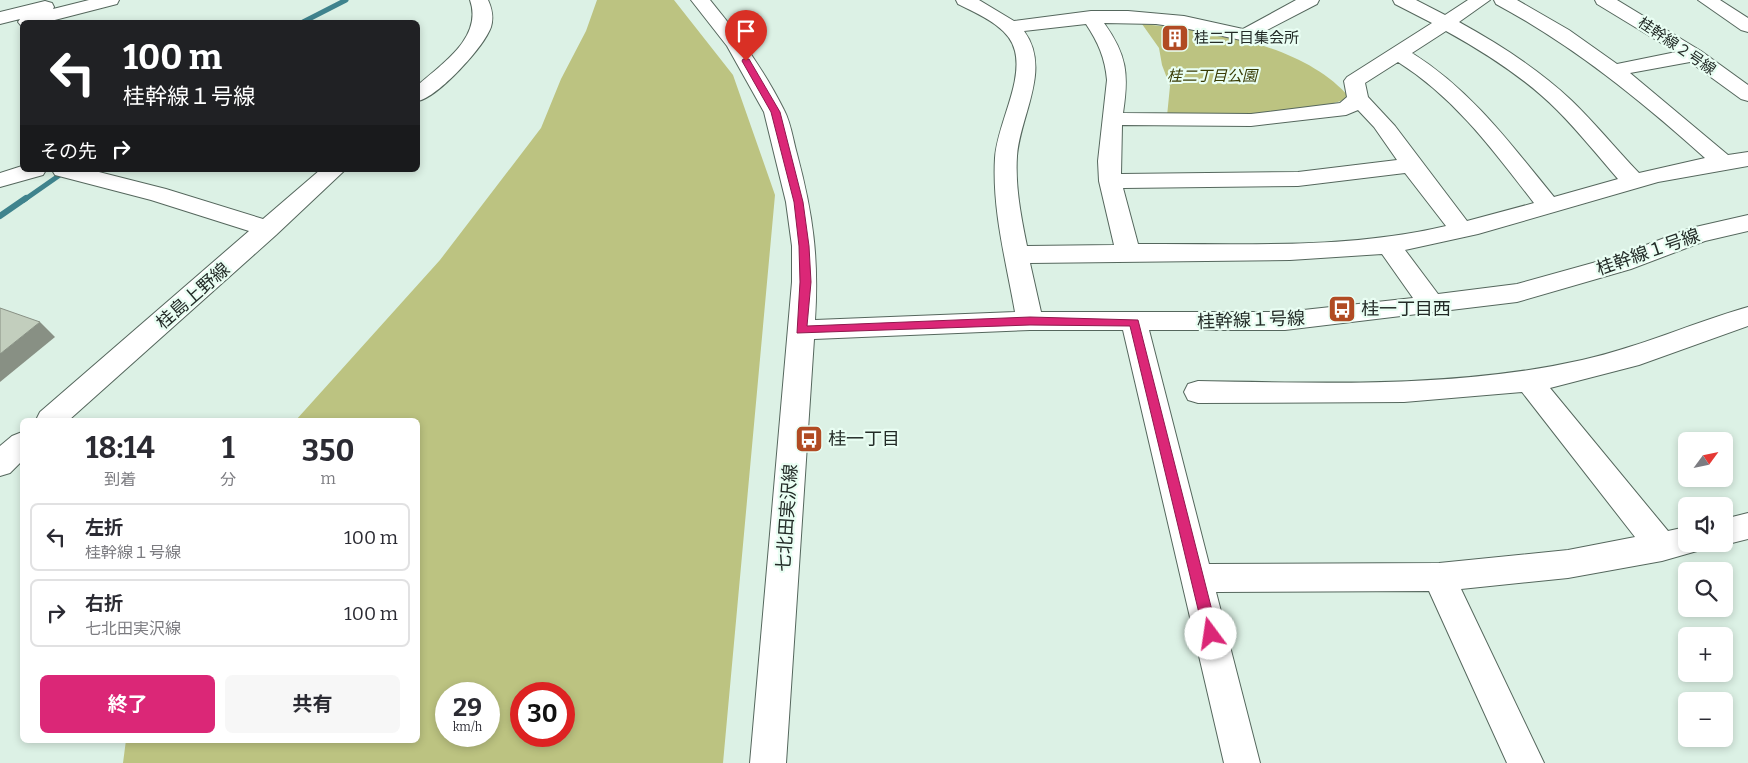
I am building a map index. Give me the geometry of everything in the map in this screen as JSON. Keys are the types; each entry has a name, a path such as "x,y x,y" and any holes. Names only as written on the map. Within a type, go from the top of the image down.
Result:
{"main road":[{"path":"0,18 69,0"},
{"path":"35,20 110,0"},
{"path":"420,93 468,49 484,23 482,5 479,0"},
{"name":"七北田実沢線","path":"700,0 736,44 775,112 798,202 804,246 805,282 768,763"},
{"path":"965,0 993,14 1009,28 1025,49 1028,65 1012,121 1006,157 1008,200 1030,321"},
{"path":"1280,0 1304,3"},
{"path":"1402,0 1447,22 1508,60 1563,105 1633,181"},
{"path":"1461,230 1412,165 1392,134 1377,115 1358,99 1354,81 1481,0"},
{"path":"1503,0 1553,28 1615,70 1722,162"},
{"name":"桂幹線２号線","path":"1604,0 1694,55 1748,96"},
{"path":"1707,0 1748,26"},
{"path":"1009,28 1091,17 1123,15 1179,20 1246,35 1304,3"},
{"path":"1091,17 1106,37 1113,52 1117,69 1109,146 1110,181 1128,252"},
{"path":"0,30 20,25"},
{"path":"1398,53 1429,72 1454,93 1492,134 1549,206"},
{"path":"1615,70 1694,55"},
{"path":"1113,119 1212,120 1286,117 1346,109 1358,99"},
{"path":"1018,255 1128,252 1274,252 1388,245 1461,230 1633,181 1722,162 1748,160"},
{"path":"1110,181 1290,180 1339,176 1412,165"},
{"path":"0,180 28,172"},
{"path":"69,172 158,194 268,230"},
{"name":"桂島上野線","path":"52,418 332,172"},
{"name":"桂幹線１号線","path":"801,330 1030,321 1285,321 1517,293 1622,262 1699,234 1748,223"},
{"path":"1388,245 1431,304"},
{"path":"1198,392 1356,395 1456,389 1528,380 1654,350 1748,316"},
{"path":"1134,322 1242,763"},
{"path":"1528,380 1674,544"},
{"path":"0,464 20,446"},
{"path":"1733,530 1748,526"},
{"path":"1197,578 1439,577 1568,564 1674,544"},
{"path":"1439,577 1526,763"}],"green space":[{"path":"597,0 674,0 733,75 775,195 723,763 123,763 126,743 420,743 420,418 298,418 440,260 541,128 561,79 586,31"},
{"name":"桂二丁目公園","path":"1142,24 1225,36 1282,52 1308,65 1331,80 1350,98 1328,105 1283,113 1167,116 1170,86 1162,65 1159,48"}],"building":[{"path":"0,308 40,322 0,354"}],"waterway":[{"path":"307,20 346,0"},
{"path":"24,200 64,172"},
{"path":"0,216 26,198"}],"place":[{"name":"桂二丁目集会所","path":"1175,38"},
{"name":"桂一丁目西","path":"1342,309"},
{"name":"桂一丁目","path":"809,439"}],"route":[{"path":"746,61 775,112 790,164 798,202 804,246 805,282 801,330 992,324 1030,321 1134,322 1211,634"}]}
